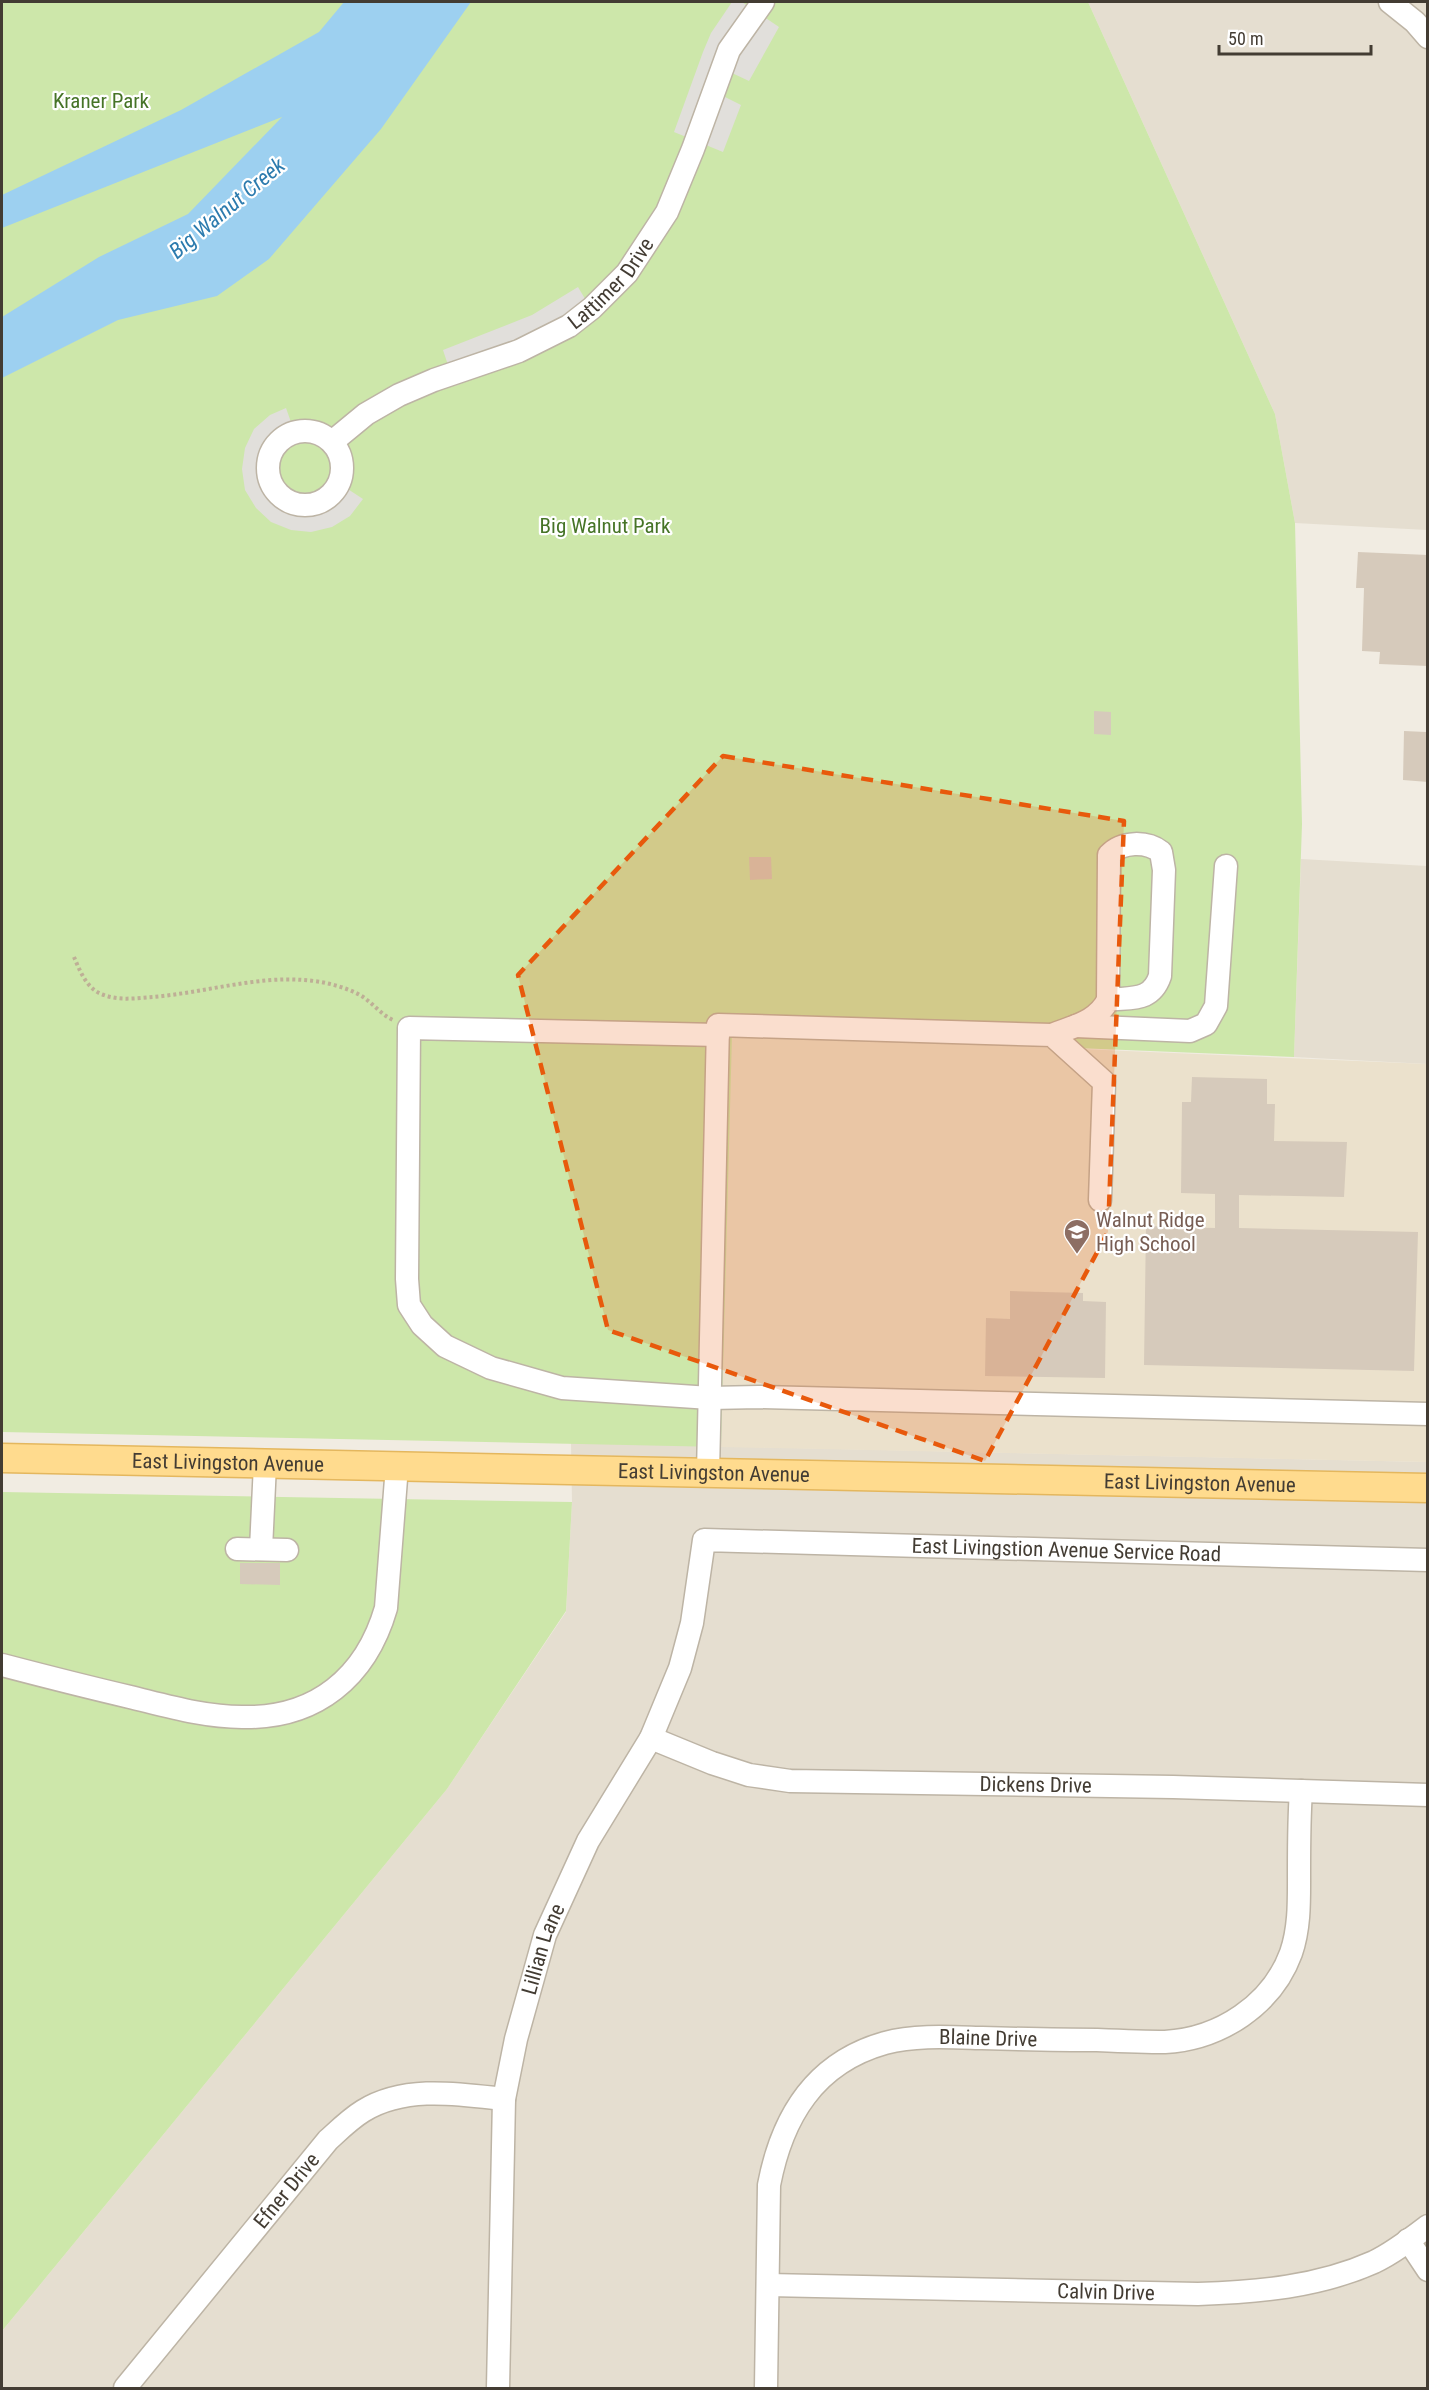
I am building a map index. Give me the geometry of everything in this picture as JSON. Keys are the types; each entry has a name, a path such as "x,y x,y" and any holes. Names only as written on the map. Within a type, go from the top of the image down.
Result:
{"main road":[{"name":"East Livingston Avenue","path":"2,1458 1428,1488"}],"street":[{"name":"Lattimer Drive","path":"332,442 366,414 399,395 434,380 519,351 569,326 592,308 620,280 644,249 667,212 729,50 763,2"},
{"path":"1390,2 1415,22 1428,37"},
{"path":"708,1473 718,1025 1052,1035 1091,1020 1102,1011 1108,1000 1109,855 1116,848 1129,844 1152,845 1161,852 1164,870 1160,976 1156,989 1146,996 1108,1000"},
{"path":"1076,1026 1190,1031 1206,1024 1216,1006 1226,866"},
{"path":"718,1035 409,1028 407,1279 409,1305 422,1325 446,1346 491,1368 562,1388 710,1398 759,1397 1428,1414"},
{"path":"1052,1035 1104,1082 1100,1200"},
{"path":"261,1550 265,1464"},
{"path":"2,1665 182,1710 216,1716 243,1718 276,1714 306,1705 330,1693 361,1663 380,1629 386,1608 397,1466"},
{"name":"East Livingstion Avenue Service Road","path":"704,1540 1428,1560"},
{"name":"Lillian Lane","path":"498,2388 504,2099 516,2039 545,1935 588,1841 651,1738 680,1668 692,1623 704,1540"},
{"path":"237,1549 287,1550"},
{"name":"Dickens Drive","path":"651,1738 712,1763 749,1775 790,1780 1428,1795"},
{"name":"Blaine Drive","path":"766,2388 769,2185 775,2156 785,2127 798,2104 837,2066 859,2052 886,2043 939,2037 1166,2042 1208,2034 1244,2015 1261,2001 1284,1969 1296,1934 1301,1791"},
{"name":"Efner Drive","path":"125,2388 328,2140 346,2123 364,2110 385,2101 412,2095 454,2094 504,2099"},
{"name":"Calvin Drive","path":"768,2285 1198,2294 1255,2292 1318,2281 1375,2262 1428,2226"},
{"path":"1408,2241 1428,2270"}],"path":[{"path":"74,957 84,980 102,995 126,999 179,995 273,981 302,980 336,985 361,996 385,1016 409,1028"}],"highlighted area":[{"path":"723,756 1124,821 1108,1232 985,1461 608,1330 518,975"}],"shaded area":[{"path":"732,2 742,2 779,27 749,81 732,73 725,97 741,105 723,152 674,132 711,33"},
{"path":"1088,2 1427,2 1427,530 1295,523 1275,414"},
{"path":"578,287 597,319 546,350 455,386 443,350 532,315"},
{"path":"286,408 298,442 286,449 279,462 279,475 286,487 298,493 312,493 323,489 331,478 363,499 350,516 332,527 311,532 291,530 271,522 256,508 245,490 242,469 245,448 254,429 270,415"},
{"path":"1301,859 1427,866 1427,1064 1294,1057"},
{"name":"Walnut Ridge High School","path":"731,1034 1427,1064 1427,1462 721,1447"},
{"path":"571,1443 1427,1462 1427,2388 2,2388 2,2331 447,1789 566,1612 572,1502"}],"green space":[{"name":"Big Walnut Park","path":"2,2 1088,2 1275,414 1295,523 1302,824 1294,1057 732,1034 721,1447 2,1432"},
{"path":"2,1492 572,1502 566,1611 447,1789 2,2331"}],"water":[{"name":"Big Walnut Creek","path":"344,2 471,2 381,129 269,259 217,296 118,320 2,378 2,317 99,257 188,214 282,117 2,228 2,195 181,110 319,32"}],"building":[{"path":"1358,552 1428,555 1428,666 1379,664 1380,652 1362,651 1364,588 1356,588"},
{"path":"1094,711 1111,712 1111,735 1094,734"},
{"path":"1404,731 1426,732 1428,782 1403,780"},
{"path":"749,857 771,857 772,879 750,880"},
{"path":"1192,1077 1267,1079 1267,1104 1275,1104 1274,1141 1347,1142 1344,1197 1239,1195 1239,1228 1418,1232 1414,1371 1144,1365 1146,1226 1215,1228 1215,1194 1181,1193 1182,1102 1191,1102"},
{"path":"1010,1291 1083,1293 1083,1301 1106,1302 1105,1378 985,1376 986,1318 1010,1319"},
{"path":"240,1563 280,1563 280,1585 240,1584"}],"place":[{"name":"Walnut Ridge High School","path":"1077,1255"}],"park label":[{"name":"Kraner Park","path":"101,101"}]}
